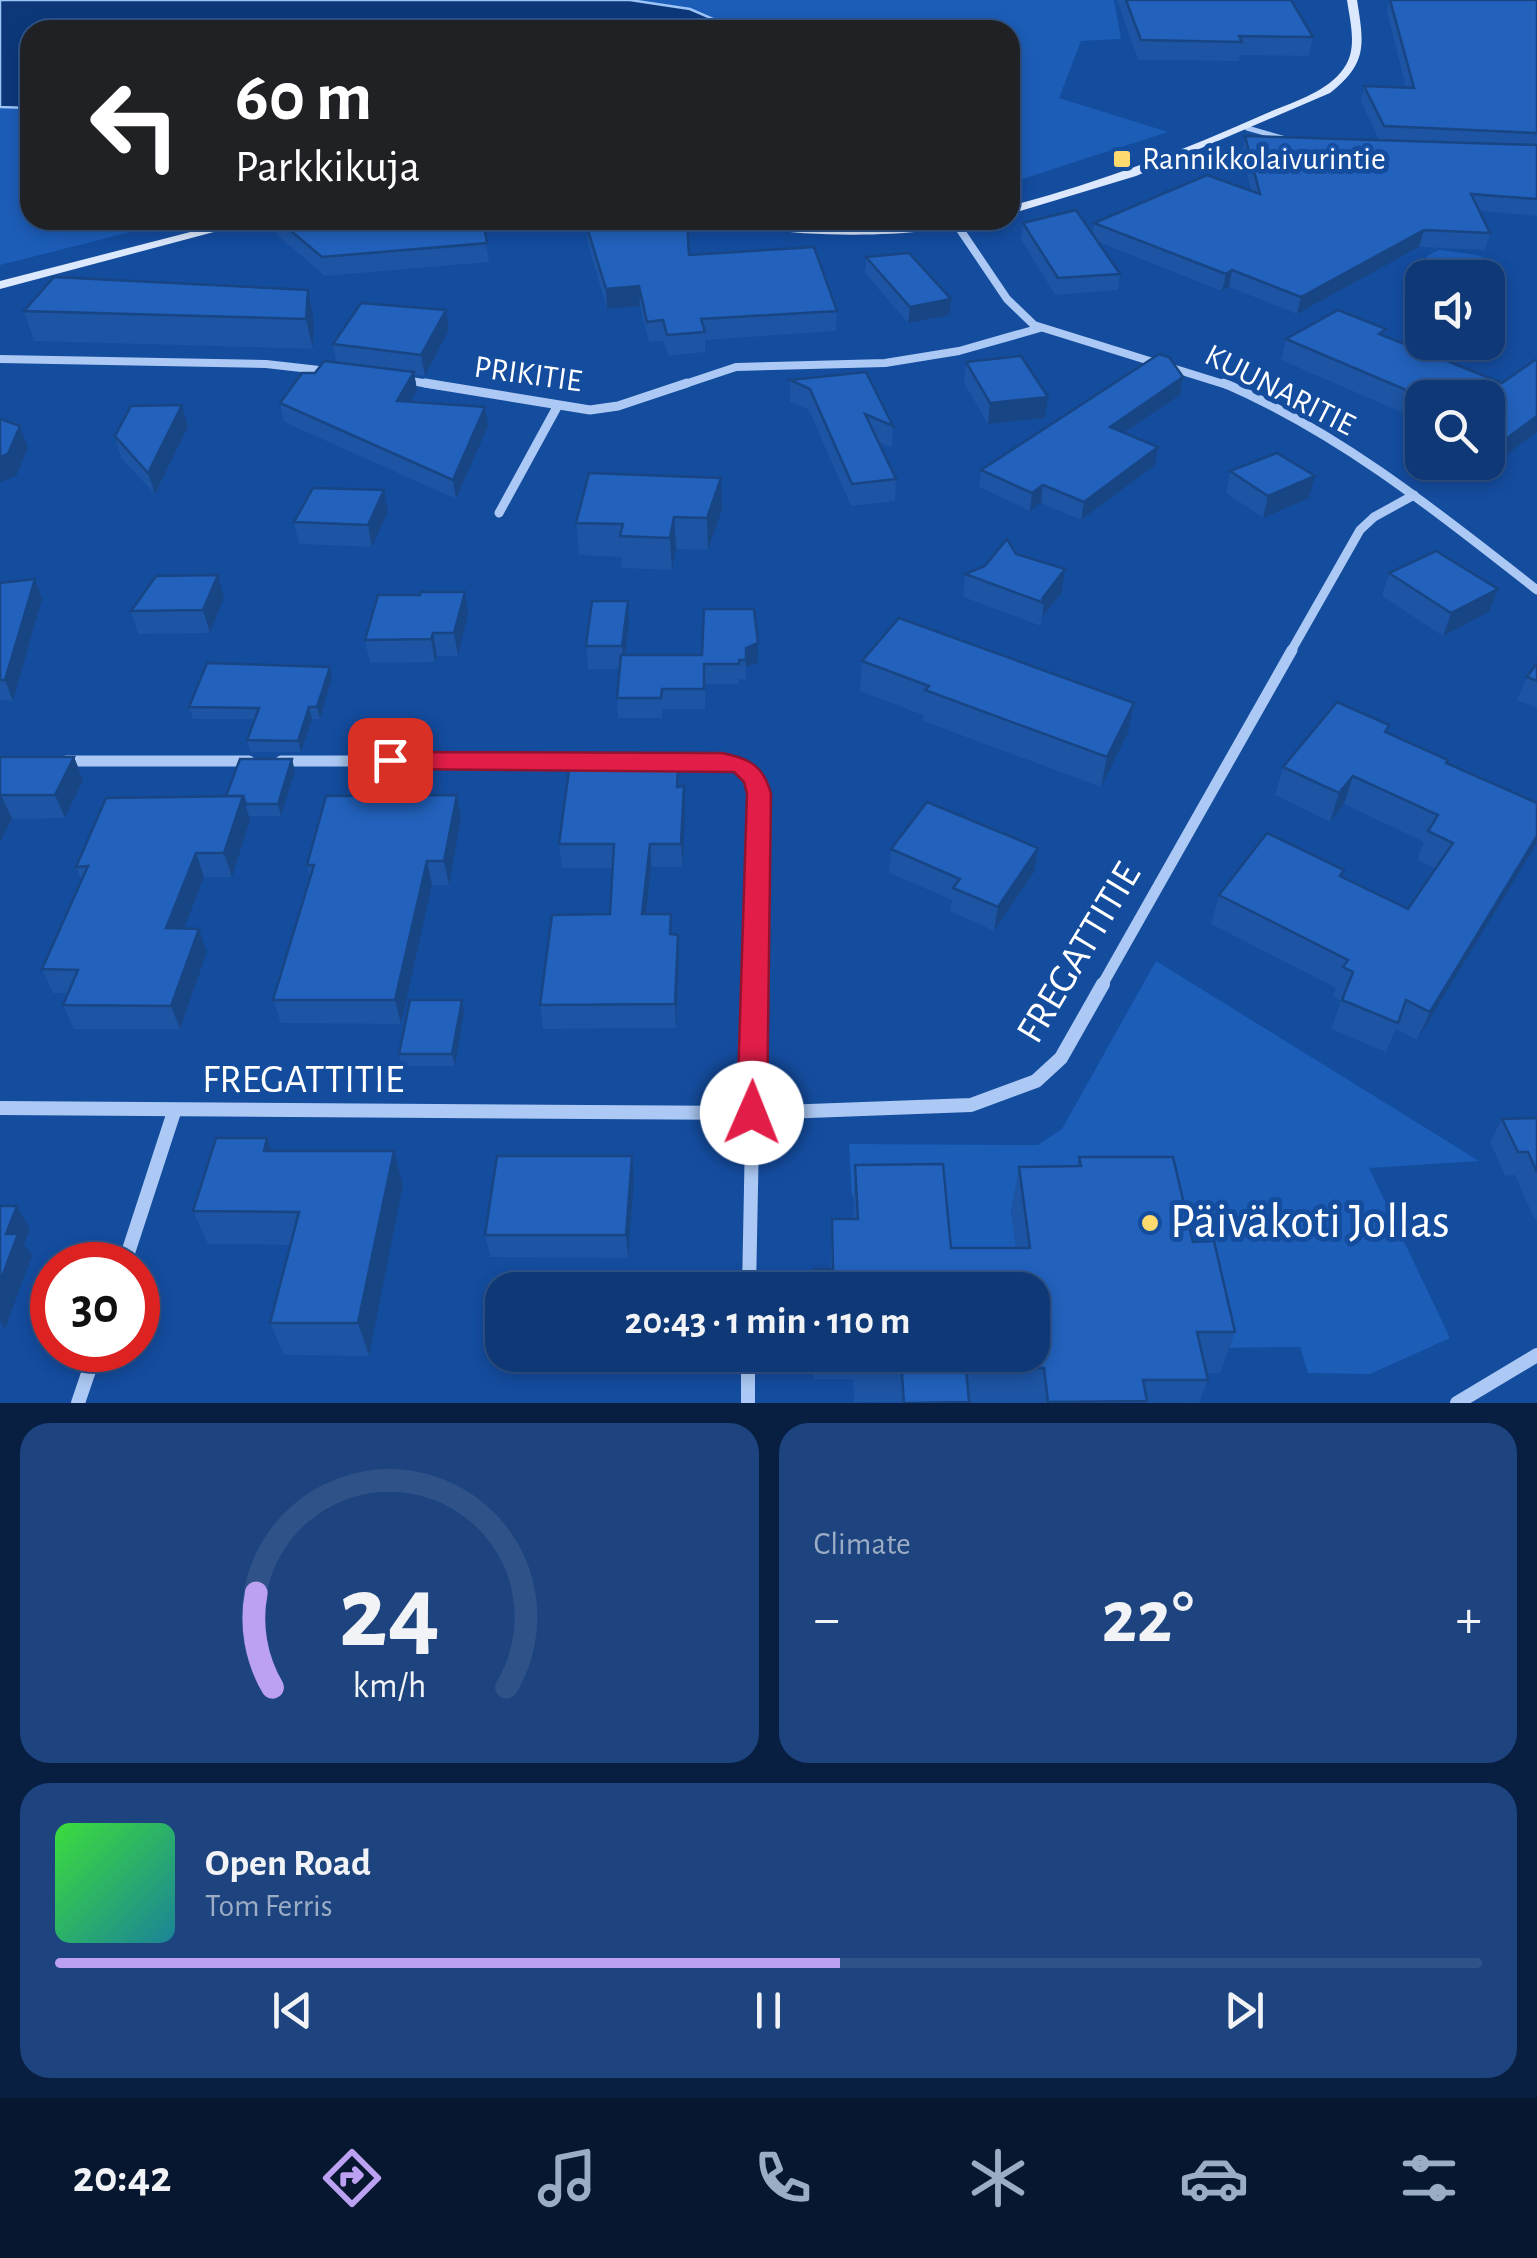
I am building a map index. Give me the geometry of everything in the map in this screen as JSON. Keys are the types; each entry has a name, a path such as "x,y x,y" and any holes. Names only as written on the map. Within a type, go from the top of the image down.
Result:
{"main road":[{"path":"1020,207 1078,192 1247,128 1326,91 1348,75 1358,58 1352,0"},
{"path":"0,285 213,230"}],"street":[{"path":"1247,128 1302,142"},
{"path":"967,230 1016,309 1040,328"},
{"name":"PRIKITIE","path":"391,378 590,410 618,406 736,367 885,363 958,351 1040,328"},
{"name":"KUUNARITIE","path":"1040,328 1170,364 1238,390 1331,440 1414,495 1537,590"},
{"path":"0,359 266,364 338,372"},
{"path":"498,513 557,406"},
{"name":"FREGATTITIE","path":"0,1108 752,1113 970,1105 1036,1080 1061,1058 1360,530 1374,517 1414,495"},
{"path":"58,761 546,760 742,765 755,779 759,794 750,1272"},
{"path":"132,1242 174,1112"},
{"path":"1457,1403 1537,1355"},
{"path":"78,1403 89,1372"},
{"path":"748,1372 748,1403"}],"shaded area":[{"path":"0,0 630,0 690,9 715,20 20,20 20,108 0,107"},
{"path":"525,0 1114,0 1121,39 1081,41 1059,98 1168,132 1020,180 1020,20 608,20"},
{"path":"0,107 20,108 20,230 138,230 0,265"},
{"path":"1439,250 1488,260 1426,260"},
{"name":"Päiväkoti Jollas","path":"1156,961 1479,1161 1369,1168 1450,1338 1370,1374 1308,1373 1300,1347 1214,1348 1011,1210 1020,1272 932,1272 878,1196 852,1197 849,1144 1038,1145 1062,1129"}],"building":[{"path":"1126,0 1291,0 1313,37 1239,36 1242,42 1141,40"},
{"path":"1390,0 1537,0 1537,133 1384,126 1364,86 1414,88"},
{"path":"1245,136 1537,145 1537,199 1471,194 1490,233 1424,230 1301,297 1232,270 1226,274 1094,223 1207,175 1260,194"},
{"path":"1076,210 1120,274 1058,278 1023,223"},
{"path":"290,230 485,230 487,243 322,257"},
{"path":"588,230 687,230 689,255 814,247 837,311 701,319 705,332 667,335 663,320 647,322 639,286 606,289"},
{"path":"909,253 951,299 910,307 866,257"},
{"path":"54,277 308,290 306,319 24,311"},
{"path":"361,303 446,310 421,355 333,344"},
{"path":"1338,310 1386,329 1379,334 1405,344 1405,360 1444,360 1494,380 1405,380 1405,390 1286,339"},
{"path":"1159,354 1169,357 1183,377 1110,427 1158,447 1084,502 1043,485 1032,493 981,470"},
{"path":"1021,356 1048,397 990,403 966,362"},
{"path":"1537,360 1537,416 1506,439 1505,381"},
{"path":"324,361 414,372 397,401 485,407 453,480 280,403 302,373 315,373"},
{"path":"866,372 893,426 865,414 896,479 852,484 810,389 790,380"},
{"path":"182,405 148,473 115,436 131,406"},
{"path":"0,419 20,426 8,454 0,457"},
{"path":"1277,453 1315,476 1268,496 1230,471"},
{"path":"589,473 721,478 707,518 674,517 670,538 620,536 623,524 576,523"},
{"path":"313,488 384,490 368,525 294,522"},
{"path":"1007,539 1016,554 1065,569 1042,599 1044,603 965,574 985,566"},
{"path":"1436,551 1498,589 1451,613 1389,573"},
{"path":"218,575 203,610 131,611 156,576"},
{"path":"35,579 5,680 0,680 0,583"},
{"path":"465,592 454,633 433,633 431,639 365,640 378,595"},
{"path":"592,601 628,601 622,646 586,646"},
{"path":"704,609 754,609 758,643 746,648 746,660 739,660 739,664 704,664 704,689 662,689 661,698 617,698 621,655 702,655"},
{"path":"899,618 1134,703 1107,757 925,690 929,686 862,661"},
{"path":"207,663 330,667 317,707 309,707 298,741 247,740 259,708 189,707"},
{"path":"1537,663 1537,681 1527,677"},
{"path":"1337,702 1389,725 1385,732 1448,760 1446,763 1537,803 1537,836 1430,1012 1406,1000 1398,1023 1342,1000 1353,972 1343,967 1348,960 1219,895 1267,833 1344,870 1340,876 1408,909 1453,843 1428,831 1438,815 1353,776 1339,793 1283,767"},
{"path":"0,757 74,757 55,795 0,798"},
{"path":"240,759 292,759 278,804 246,804 243,796 226,796"},
{"path":"569,770 678,770 677,787 684,786 681,844 650,844 642,914 671,914 670,934 678,935 675,1004 540,1005 552,915 610,914 614,844 559,844"},
{"path":"457,795 444,861 427,861 395,1000 273,1000 314,865 307,865 326,796"},
{"path":"243,796 224,853 196,853 166,928 199,929 171,1006 63,1005 78,970 42,969 88,866 76,867 106,798"},
{"path":"927,802 1038,848 998,907 953,888 960,879 891,849"},
{"path":"410,1000 462,1000 452,1054 399,1054"},
{"path":"1537,1118 1537,1172 1528,1152 1518,1152 1502,1119"},
{"path":"216,1138 267,1138 264,1151 394,1151 358,1323 270,1323 299,1212 193,1211"},
{"path":"497,1156 632,1156 626,1235 485,1235"},
{"path":"1079,1157 1173,1157 1193,1242 1214,1241 1235,1332 1197,1332 1208,1380 1143,1380 1147,1401 1048,1402 1044,1372 1050,1372 1050,1272 814,1272 833,1269 832,1219 858,1219 855,1165 943,1164 951,1248 1030,1248 1019,1167 1081,1166"},
{"path":"0,1206 17,1206 6,1234 18,1234 0,1282"},
{"path":"902,1372 966,1372 969,1402 904,1403"}],"place":[{"name":"Rannikkolaivurintie","path":"1122,159"},
{"name":"Päiväkoti Jollas","path":"1150,1223"}],"route":[{"path":"390,760 742,765 755,779 759,794 752,1113"}]}
